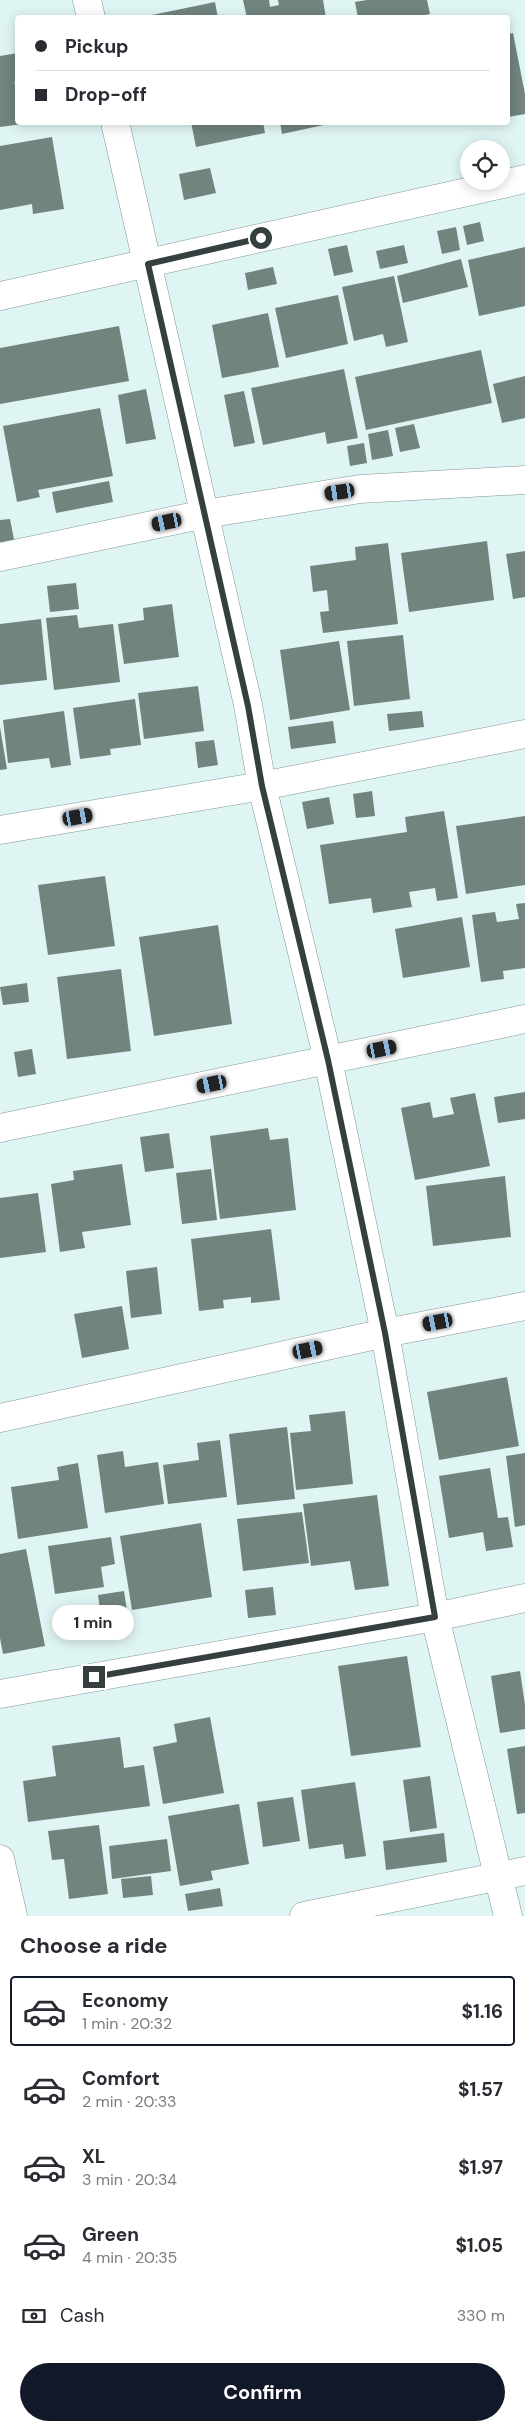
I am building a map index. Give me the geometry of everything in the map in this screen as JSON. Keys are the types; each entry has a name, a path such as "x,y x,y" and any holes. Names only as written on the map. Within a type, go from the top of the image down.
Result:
{"street":[{"path":"87,0 90,15"},
{"path":"116,125 248,706 262,786 328,1060 385,1333 435,1617 512,1873 508,1916"},
{"path":"0,296 525,179"},
{"path":"0,557 205,514 360,489 525,480"},
{"path":"0,830 262,786 525,734"},
{"path":"0,1128 525,1019"},
{"path":"0,1418 385,1333 525,1306"},
{"path":"0,1694 435,1617 525,1598"},
{"path":"0,1859 13,1916"},
{"path":"304,1916 512,1873"}],"building":[{"path":"243,0 269,0 270,7 279,5 278,0 323,0 326,15 246,15"},
{"path":"367,0 427,0 430,14 357,15 355,2"},
{"path":"215,2 217,15 152,15"},
{"path":"513,33 525,94 525,114 510,117 510,34"},
{"path":"15,54 15,125 0,127 0,56"},
{"path":"192,125 264,125 265,133 196,147"},
{"path":"280,125 324,125 282,134"},
{"path":"52,137 64,209 33,214 32,204 0,210 0,146"},
{"path":"210,168 216,193 184,200 179,174"},
{"path":"480,222 484,241 467,245 463,226"},
{"path":"456,227 460,250 442,254 437,231"},
{"path":"347,245 353,272 334,276 328,249"},
{"path":"404,245 408,263 380,269 376,251"},
{"path":"525,247 525,306 479,316 468,260"},
{"path":"461,259 468,287 403,303 397,276"},
{"path":"273,267 277,284 248,290 245,273"},
{"path":"394,276 408,342 386,347 383,334 354,341 342,287"},
{"path":"338,295 348,344 286,358 275,308"},
{"path":"268,313 279,367 222,378 212,325"},
{"path":"119,326 129,381 0,404 0,348"},
{"path":"481,350 492,403 366,430 355,377"},
{"path":"344,369 358,438 327,444 325,432 263,445 251,388"},
{"path":"525,376 525,418 502,423 493,384"},
{"path":"146,389 156,439 126,444 118,395"},
{"path":"244,391 255,443 234,447 224,395"},
{"path":"100,408 113,476 38,490 40,497 17,502 3,426"},
{"path":"414,424 420,448 400,452 395,428"},
{"path":"388,430 393,456 372,460 368,434"},
{"path":"364,443 367,463 350,466 347,446"},
{"path":"109,481 113,502 56,513 52,492"},
{"path":"10,519 16,550 0,553 0,520"},
{"path":"487,541 494,600 409,612 401,553"},
{"path":"388,543 398,624 323,633 320,612 329,611 327,590 313,592 310,566 356,560 355,547"},
{"path":"525,551 525,597 513,599 506,554"},
{"path":"76,583 79,609 50,612 47,586"},
{"path":"172,604 179,657 124,664 118,624 144,620 143,608"},
{"path":"77,615 79,628 113,624 120,682 54,690 46,618"},
{"path":"41,619 47,680 0,685 0,624"},
{"path":"403,635 410,699 354,706 347,641"},
{"path":"339,641 350,710 290,720 280,650"},
{"path":"198,686 204,731 144,739 138,693"},
{"path":"135,699 141,745 110,749 111,755 80,759 73,708"},
{"path":"64,711 71,765 51,768 49,758 8,763 3,720"},
{"path":"422,711 424,727 389,731 387,714"},
{"path":"333,721 336,743 291,749 288,727"},
{"path":"0,727 7,769 0,770"},
{"path":"214,740 218,765 198,768 195,742"},
{"path":"372,791 375,816 356,818 353,794"},
{"path":"329,797 334,824 307,829 302,802"},
{"path":"444,811 458,898 437,901 435,888 409,892 412,907 373,913 371,898 329,904 320,845 407,832 405,817"},
{"path":"525,816 525,885 466,894 456,826"},
{"path":"105,876 115,946 48,955 38,885"},
{"path":"525,903 525,968 503,971 504,979 481,982 472,915 495,912 497,922 519,919 516,904"},
{"path":"462,917 470,967 403,978 395,929"},
{"path":"218,925 232,1024 154,1036 139,937"},
{"path":"121,969 131,1051 67,1059 57,977"},
{"path":"27,983 29,1002 3,1005 0,987"},
{"path":"32,1049 36,1074 18,1077 14,1052"},
{"path":"525,1092 525,1119 498,1123 494,1097"},
{"path":"475,1093 490,1166 415,1180 401,1108 430,1102 433,1118 454,1114 450,1098"},
{"path":"268,1128 270,1140 288,1138 296,1210 220,1219 210,1136"},
{"path":"169,1133 174,1168 145,1172 140,1137"},
{"path":"122,1164 131,1225 82,1232 85,1248 60,1252 51,1184 74,1180 73,1171"},
{"path":"211,1169 217,1220 182,1224 176,1173"},
{"path":"505,1176 511,1237 433,1246 426,1186"},
{"path":"38,1193 46,1252 0,1258 0,1198"},
{"path":"271,1229 280,1300 251,1303 251,1297 223,1300 224,1308 199,1311 191,1239"},
{"path":"157,1267 162,1314 131,1318 126,1271"},
{"path":"122,1306 129,1349 82,1358 74,1314"},
{"path":"507,1377 519,1446 439,1460 427,1392"},
{"path":"345,1411 353,1484 296,1490 290,1433 311,1431 309,1415"},
{"path":"287,1427 295,1499 237,1505 229,1434"},
{"path":"220,1440 227,1497 168,1504 163,1465 199,1460 197,1443"},
{"path":"123,1451 125,1467 158,1462 164,1504 105,1513 97,1455"},
{"path":"525,1453 525,1525 515,1527 506,1456"},
{"path":"78,1463 88,1528 18,1539 11,1487 59,1480 57,1467"},
{"path":"490,1468 498,1518 508,1517 513,1547 486,1551 483,1532 449,1538 439,1476"},
{"path":"377,1495 389,1586 355,1590 350,1561 311,1566 303,1504"},
{"path":"302,1512 309,1563 243,1571 237,1519"},
{"path":"201,1523 212,1597 132,1610 120,1536"},
{"path":"111,1537 115,1564 101,1567 104,1587 55,1594 48,1546"},
{"path":"26,1549 45,1646 3,1654 0,1638 0,1554"},
{"path":"273,1587 276,1615 248,1618 245,1590"},
{"path":"124,1591 130,1630 103,1633 98,1595"},
{"path":"407,1656 421,1747 351,1756 338,1666"},
{"path":"520,1671 525,1705 525,1729 500,1733 491,1676"},
{"path":"210,1717 224,1793 163,1804 153,1747 177,1742 174,1724"},
{"path":"120,1737 124,1768 144,1765 150,1806 28,1822 23,1781 56,1776 52,1746"},
{"path":"525,1746 525,1813 517,1814 507,1749"},
{"path":"430,1776 437,1828 410,1832 403,1780"},
{"path":"355,1782 366,1856 345,1859 343,1844 309,1849 301,1790"},
{"path":"293,1797 300,1841 263,1847 257,1802"},
{"path":"239,1804 249,1864 211,1871 213,1880 180,1886 168,1816"},
{"path":"99,1825 108,1894 69,1899 64,1859 52,1860 48,1831"},
{"path":"444,1833 447,1862 386,1870 383,1841"},
{"path":"167,1839 171,1871 112,1879 109,1846"},
{"path":"151,1876 153,1895 123,1898 121,1879"},
{"path":"220,1888 223,1906 188,1911 185,1894"}],"route":[{"path":"94,1677 435,1617 385,1333 328,1060 262,786 248,706 148,264 261,238"}]}
